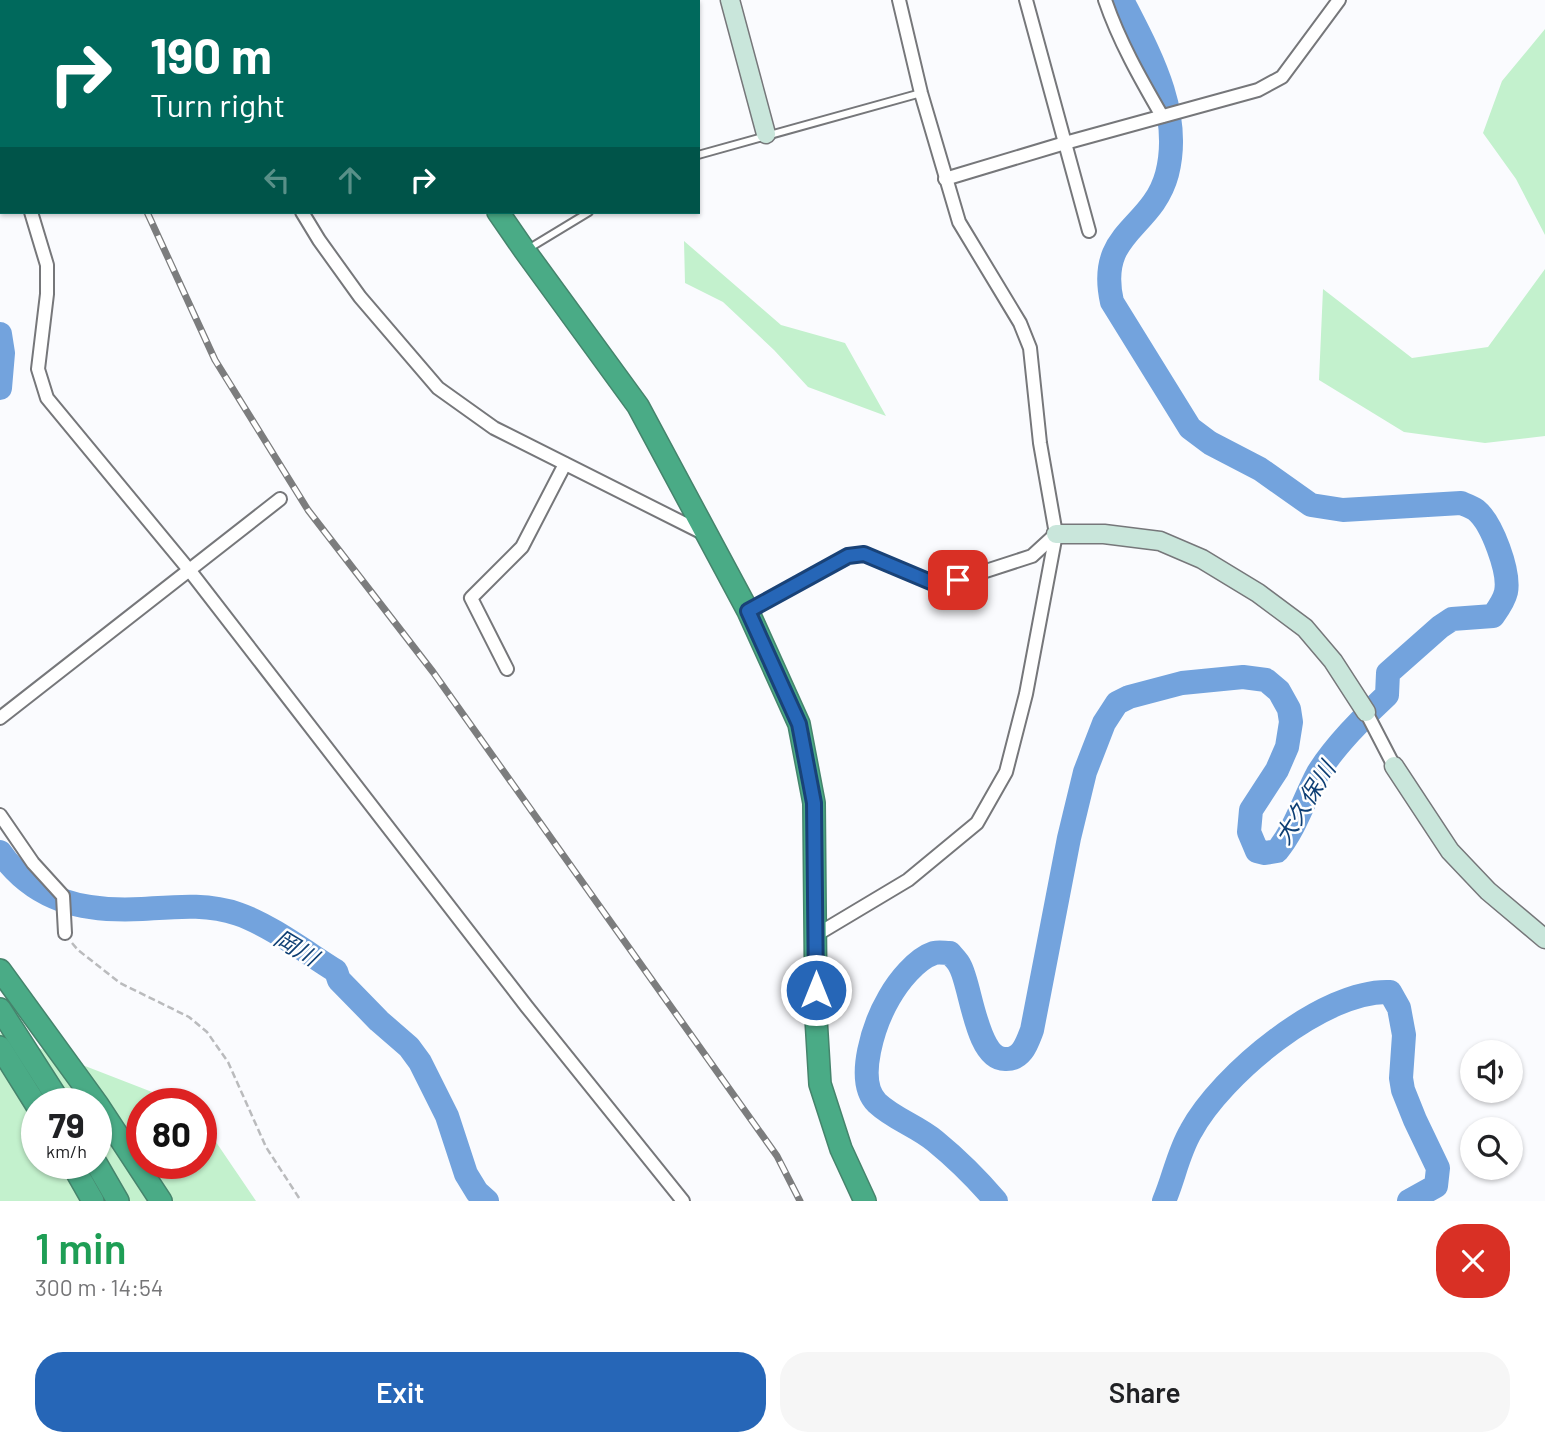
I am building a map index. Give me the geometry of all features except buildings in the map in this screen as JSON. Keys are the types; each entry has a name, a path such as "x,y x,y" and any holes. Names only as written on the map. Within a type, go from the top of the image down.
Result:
{"highway":[{"path":"499,214 638,406 748,611 799,724 814,803 816,1018 820,1084 841,1149 865,1201"},
{"path":"0,970 98,1105 161,1200"},
{"path":"0,1009 51,1088"},
{"path":"0,1048 26,1088"},
{"path":"81,1179 93,1201"},
{"path":"105,1179 118,1201"}],"street":[{"path":"730,0 766,134"},
{"path":"816,935 908,880 977,823 1006,772 1026,694 1056,534 1040,443 1030,348 1020,323 959,222 921,93 899,0"},
{"path":"1026,0 1089,231"},
{"path":"1105,0 1123,45 1162,116"},
{"path":"945,180 1065,143 1258,90 1282,77 1339,0"},
{"path":"32,214 47,265 47,294 38,369 47,398 190,571 527,1007 683,1201"},
{"path":"303,214 360,297 438,388 494,428 710,537"},
{"path":"507,669 471,598 522,547 565,464"},
{"path":"0,718 281,499"},
{"path":"748,611 848,556 864,554 933,583 958,580 1032,556 1056,534 1104,534 1160,541 1202,559 1258,593 1305,628 1333,661 1366,712 1394,766 1450,850 1488,891 1545,939"},
{"path":"0,815 33,863 63,896 65,933"}],"lane":[{"path":"700,154 921,93"},
{"path":"525,251 586,214"}],"path":[{"path":"65,933 78,950 120,983 189,1017 206,1032 228,1062 266,1147 302,1201"}],"green space":[{"path":"1545,29 1545,235 1516,179 1483,133 1502,81"},
{"path":"684,241 781,325 845,343 886,416 808,387 774,350 723,302 685,283"},
{"path":"1545,269 1545,436 1485,443 1404,432 1319,380 1323,289 1412,358 1488,347"},
{"path":"0,1033 142,1088 126,1088 126,1179 217,1179 217,1144 256,1201 0,1201"}],"waterway":[{"name":"大久保川","path":"996,1201 935,1141 877,1103 870,1093 867,1080 869,1051 878,1021 897,985 921,960 934,953 950,953 959,964 981,1035 995,1056 1011,1059 1023,1050 1032,1030 1069,838 1085,772 1104,723 1117,703 1129,697 1182,683 1243,677 1266,680 1279,691 1289,709 1291,722 1287,747 1277,770 1251,810 1249,832 1257,851 1277,851 1289,833 1324,763 1387,695 1388,673 1452,619 1493,616 1502,602 1507,583 1494,536 1482,516 1473,508 1461,503 1343,510 1311,505 1260,469 1210,443 1190,428 1112,302 1109,278 1112,260 1118,245 1160,193 1171,151 1171,128 1161,84 1122,0"},
{"name":"岡川","path":"0,334 3,353 0,388"},
{"name":"岡川","path":"0,852 29,882 62,900 100,908 214,908 238,914 263,925 336,971 339,980 409,1047 420,1062 447,1116 466,1174 477,1192 487,1201"},
{"name":"大久保川","path":"1164,1201 1191,1131 1225,1085 1277,1039 1306,1020 1335,1005 1364,995 1390,992 1399,1008 1404,1035 1401,1078 1403,1090 1438,1168 1436,1186 1409,1201"}],"railway":[{"path":"148,214 215,360 308,510 433,672 777,1156 800,1201"}],"route":[{"path":"816,990 814,803 799,724 748,611 848,556 864,554 933,583 958,580"}]}
